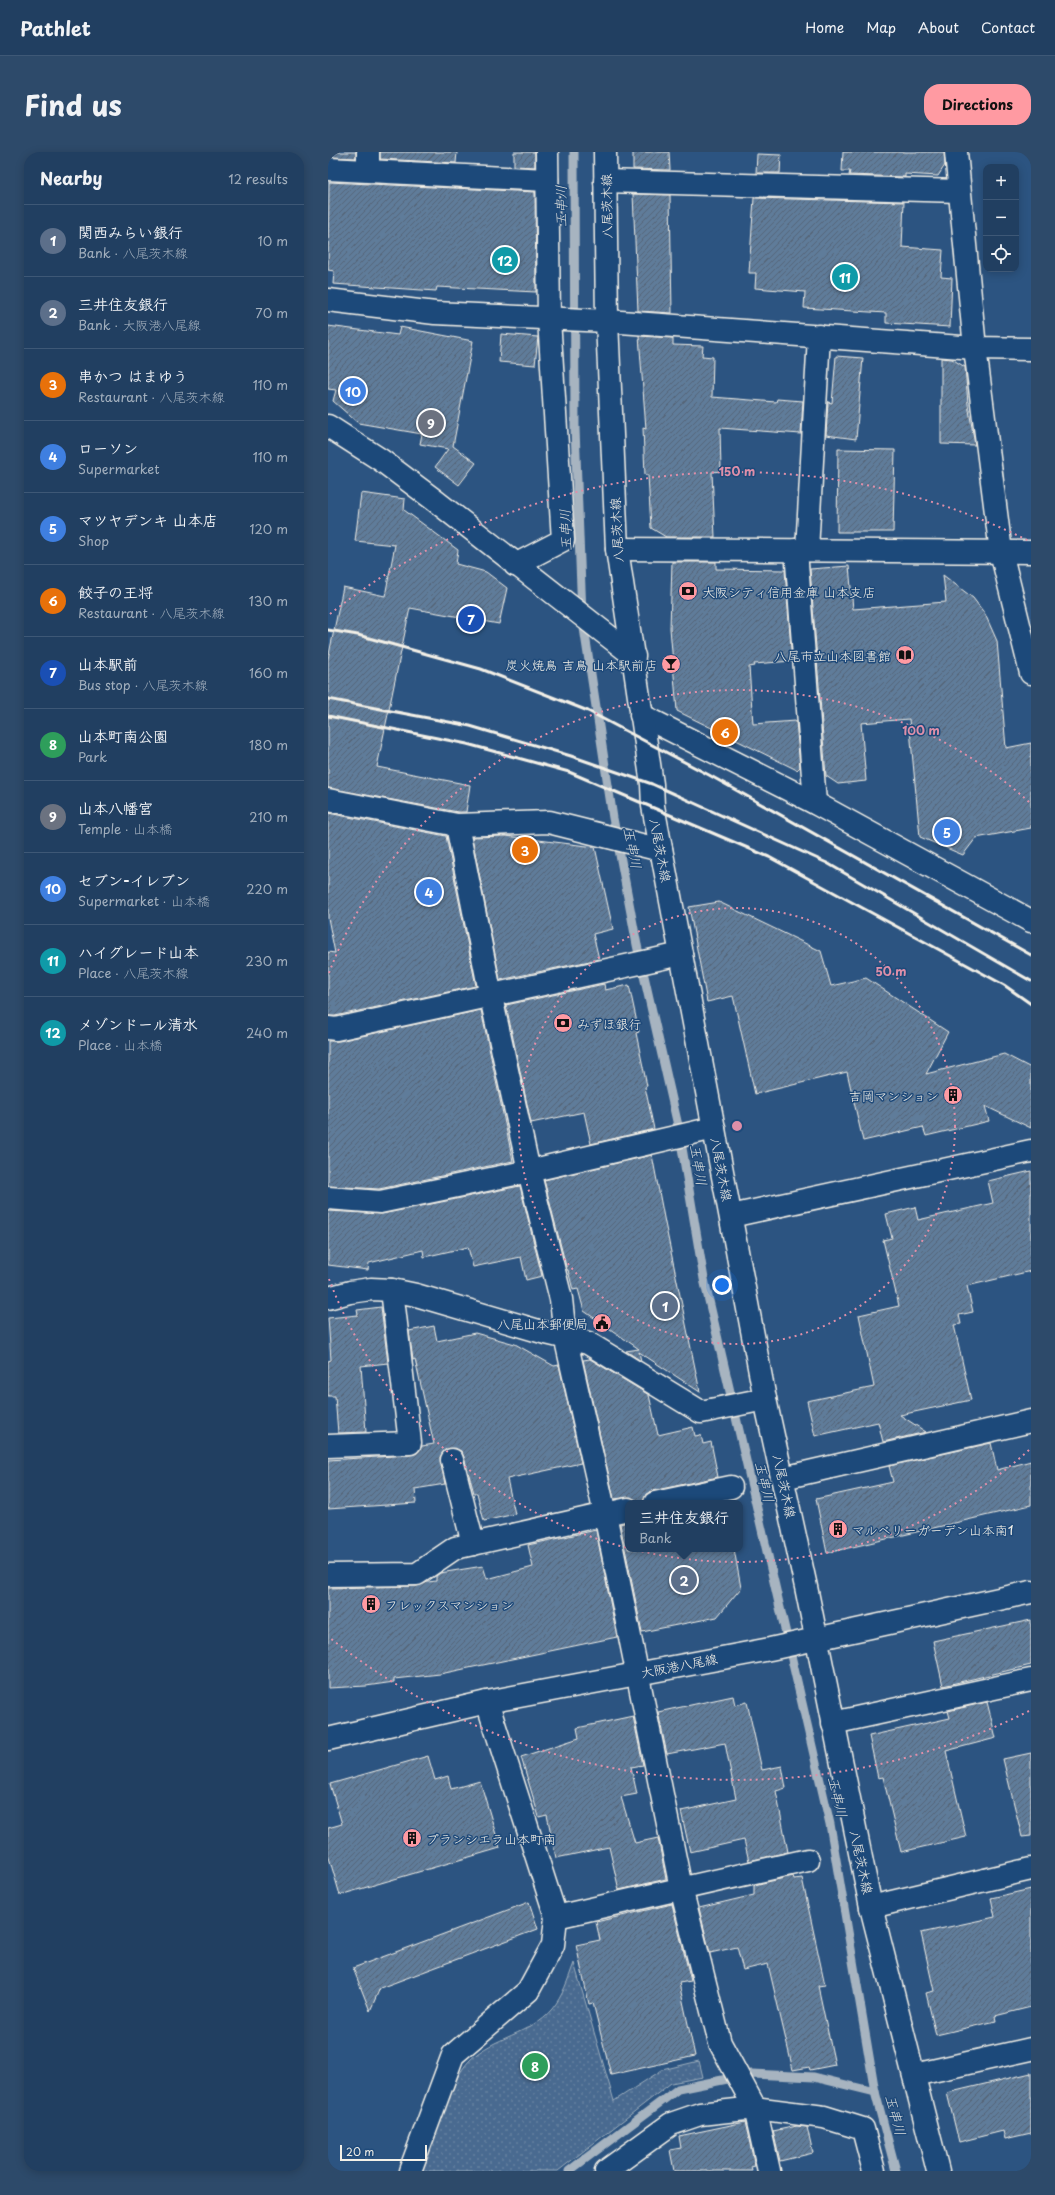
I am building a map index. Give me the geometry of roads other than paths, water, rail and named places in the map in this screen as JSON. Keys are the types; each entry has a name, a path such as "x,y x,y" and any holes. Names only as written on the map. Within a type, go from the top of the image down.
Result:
{"street":[{"path":"514,565 562,540 547,152"},
{"name":"八尾茨木線","path":"605,152 599,321 616,549 634,656 641,715 652,784 653,806 731,1216 759,1400 783,1478 808,1640 833,1723 871,1907 938,2171"},
{"path":"956,152 975,348 1001,552 1031,673"},
{"path":"328,169 368,161 547,180"},
{"path":"605,182 959,191"},
{"path":"328,300 435,313 599,321 975,348 1031,349"},
{"path":"815,803 801,550 819,336"},
{"path":"328,426 387,465 514,565 634,656"},
{"path":"616,549 1031,552"},
{"path":"641,715 815,803 1031,921"},
{"path":"328,800 456,825 548,822 661,850"},
{"path":"456,825 490,997 529,1171 561,1299 565,1336 604,1514 681,1888 720,2043 755,2108 769,2171"},
{"path":"328,1028 336,1030 681,954"},
{"path":"328,1198 380,1202 529,1171 714,1128"},
{"path":"731,1216 1031,1151"},
{"path":"328,1298 350,1292 371,1289 392,1290 416,1295 542,1332 565,1336 588,1343 701,1412 759,1400"},
{"path":"328,1446 410,1443 392,1290"},
{"path":"783,1478 1031,1421"},
{"path":"452,1460 473,1544"},
{"path":"669,1500 731,1487"},
{"path":"328,1576 417,1574 455,1548 625,1510"},
{"name":"大阪港八尾線","path":"328,1739 487,1702 770,1649 1031,1592"},
{"path":"833,1723 1031,1680"},
{"path":"410,2171 452,2055 528,1991 552,1945 556,1917 487,1702"},
{"path":"556,1917 808,1860"},
{"path":"871,1907 1031,1869"},
{"path":"914,2076 1031,2049"},
{"path":"606,2171 671,2124 700,2114 755,2108 824,2117 863,2129 874,2171"}],"waterway":[{"name":"玉串川","path":"574,152 575,428 582,615 613,818 637,945 679,1130 704,1279 830,1824 875,2092 896,2171"},
{"path":"569,2171 678,2089 752,2074 814,2077 875,2092"}],"railway":[{"path":"328,630 358,635 481,669 588,711 709,775 1031,955"},
{"path":"328,699 470,726 571,756 652,784 827,863 1031,981"},
{"path":"328,716 467,744 569,772 769,857 1004,985 1031,1004"}],"place":[{"name":"メゾンドール清水","path":"505,260"},
{"name":"ハイグレード山本","path":"845,277"},
{"name":"セブン-イレブン","path":"353,391"},
{"name":"山本八幡宮","path":"431,423"},
{"name":"大阪シティ信用金庫 山本支店","path":"688,591"},
{"name":"山本駅前","path":"471,619"},
{"name":"八尾市立山本図書館","path":"905,655"},
{"name":"炭火焼鳥 吉鳥 山本駅前店","path":"671,664"},
{"name":"餃子の王将","path":"725,732"},
{"name":"マツヤデンキ 山本店","path":"947,832"},
{"name":"串かつ はまゆう","path":"525,850"},
{"name":"ローソン","path":"429,892"},
{"name":"みずほ銀行","path":"563,1023"},
{"name":"吉岡マンション","path":"953,1095"},
{"name":"関西みらい銀行","path":"665,1306"},
{"name":"八尾山本郵便局","path":"602,1323"},
{"name":"マルベリーガーデン山本南1","path":"838,1529"},
{"name":"三井住友銀行","path":"684,1580"},
{"name":"フレックスマンション","path":"371,1604"},
{"name":"ブランシエラ山本町南","path":"412,1838"},
{"name":"山本町南公園","path":"535,2066"}]}
